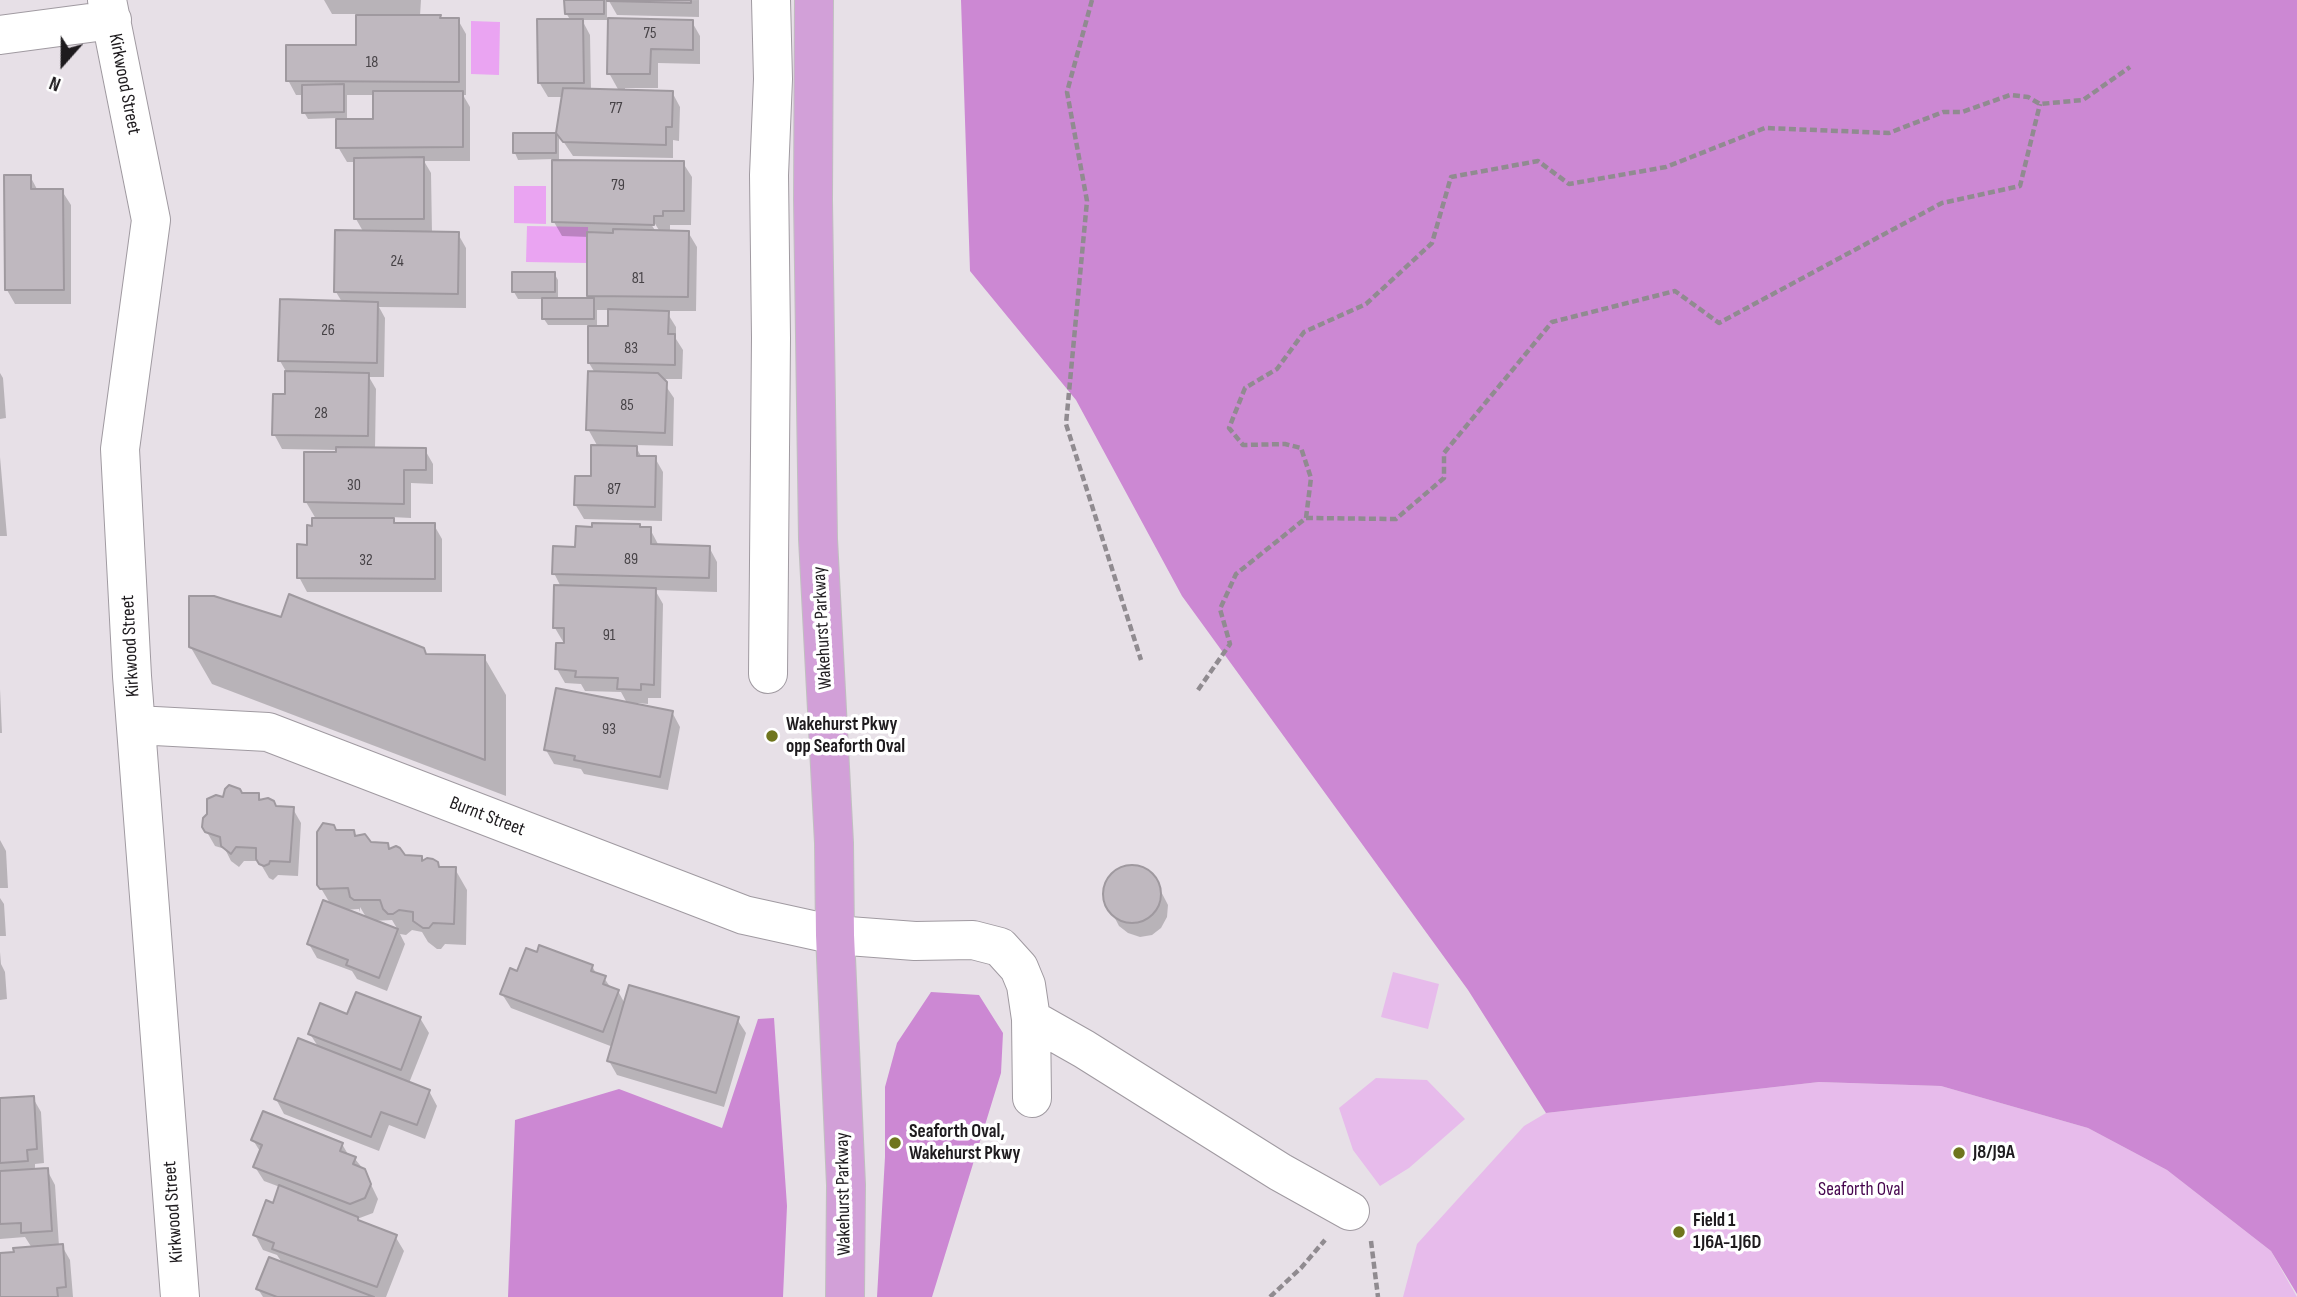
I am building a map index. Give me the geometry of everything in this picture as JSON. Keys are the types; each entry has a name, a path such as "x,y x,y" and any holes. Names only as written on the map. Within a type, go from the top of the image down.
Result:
{"main road":[{"name":"Wakehurst Parkway","path":"814,0 818,539 833,830 846,1185 845,1297"}],"street":[{"path":"768,674 771,338 769,175 773,79 771,0"},
{"path":"0,35 110,10"},
{"name":"Kirkwood Street","path":"110,10 150,220 120,449 136,725 180,1297"},
{"path":"773,79 814,77"},
{"name":"Burnt Street","path":"136,725 268,732 744,915 835,935 915,941 973,940 1000,947 1019,968 1026,985 1031,1019 1032,1098"},
{"path":"1031,1019 1084,1049 1280,1172 1350,1211"}],"path":[{"path":"1092,0 1067,92 1087,201 1066,424 1141,660"},
{"path":"1306,518 1311,478 1301,448 1285,444 1243,445 1229,428 1245,388 1277,369 1304,332 1366,304 1432,243 1451,177 1538,161 1569,184 1666,167 1765,128 1889,134 1943,112 1962,112 2010,95 2028,97 2040,104 2083,100 2130,67"},
{"path":"1198,690 1230,644 1220,609 1236,574 1306,518 1396,519 1444,478 1444,453 1552,322 1675,290 1719,323 1942,203 2020,186 2040,104"},
{"path":"1270,1297 1301,1268 1350,1211 1368,1215 1378,1297"}],"green space":[{"path":"1393,972 1439,984 1428,1029 1381,1017"},
{"path":"1376,1078 1427,1080 1465,1119 1409,1168 1380,1186 1353,1150 1339,1108"},
{"name":"Seaforth Oval","path":"1819,1082 1941,1086 2088,1128 2167,1170 2271,1251 2297,1297 1403,1297 1417,1244 1524,1126 1546,1113"}],"shaded area":[{"path":"961,0 2297,0 2297,1294 2271,1251 2167,1170 2088,1128 1941,1086 1819,1082 1546,1113 1468,990 1182,596 1076,400 970,271"},
{"path":"471,21 500,22 499,75 471,74"},
{"path":"514,186 546,186 546,224 514,223"},
{"path":"527,226 588,227 588,263 526,262"},
{"path":"931,992 979,995 1003,1033 1001,1073 932,1297 877,1297 885,1157 885,1087 897,1043"},
{"path":"774,1018 787,1206 783,1297 508,1297 515,1120 619,1089 722,1128 758,1019"}],"building":[{"path":"564,0 604,0 604,14 565,14"},
{"path":"691,0 691,3 607,1"},
{"path":"356,15 441,15 440,18 459,18 459,82 286,81 286,45 356,45"},
{"path":"608,18 693,20 693,50 651,49 650,74 607,74"},
{"path":"537,19 583,19 584,83 538,83"},
{"path":"344,84 344,112 302,113 302,85"},
{"path":"563,88 673,91 672,127 666,127 666,145 563,142 556,133"},
{"path":"373,91 463,91 463,147 336,148 336,119 373,119"},
{"path":"513,133 556,133 556,153 513,153"},
{"path":"424,157 424,219 354,219 354,158"},
{"path":"552,160 684,161 684,211 663,211 663,216 654,216 654,225 552,222"},
{"path":"4,175 31,175 31,189 63,189 64,290 5,290"},
{"path":"613,229 689,231 688,297 587,296 587,232 613,233"},
{"path":"335,230 459,232 458,294 334,292"},
{"path":"512,272 555,272 555,292 512,292"},
{"path":"542,298 594,298 594,319 542,319"},
{"path":"280,299 378,302 377,363 278,361"},
{"path":"608,309 669,311 668,334 675,334 675,365 588,363 588,326 608,326"},
{"path":"285,371 369,373 368,436 272,435 273,394 285,394"},
{"path":"588,371 658,373 667,382 665,433 586,430"},
{"path":"591,445 637,446 637,456 656,456 655,507 574,505 575,476 591,476"},
{"path":"336,447 426,448 426,470 404,470 404,504 304,502 304,452 336,452"},
{"path":"312,518 394,518 394,523 435,523 435,579 297,578 297,544 307,545 307,525 312,526"},
{"path":"592,523 640,524 640,527 651,527 651,544 710,546 709,578 552,574 553,546 575,547 576,526 592,527"},
{"path":"554,585 656,588 654,685 641,684 641,690 617,689 618,678 575,677 576,671 555,669 556,643 564,643 564,628 553,628"},
{"path":"289,594 424,648 426,654 485,655 485,760 189,647 189,596 214,596 281,617"},
{"path":"556,688 673,711 660,777 574,760 575,756 544,750"},
{"path":"229,785 240,789 242,793 259,793 259,800 268,798 274,801 276,806 294,807 290,862 270,861 264,866 256,859 256,848 236,847 231,854 221,846 220,837 205,832 202,827 203,818 207,814 207,799 216,795 223,797"},
{"path":"323,823 334,825 336,830 354,830 355,836 365,834 371,842 388,843 389,849 396,846 405,855 422,856 422,861 433,859 438,862 439,867 456,867 454,924 433,923 429,928 423,928 413,921 413,912 399,910 388,914 380,900 354,900 350,897 348,888 320,889 317,885 317,832"},
{"path":"1132,865 1148,870 1156,878 1161,894 1156,910 1148,918 1132,923 1116,918 1108,910 1103,894 1108,878 1116,870"},
{"path":"323,900 398,929 379,978 346,965 348,960 307,944"},
{"path":"539,945 593,965 591,971 606,976 603,984 619,990 603,1032 500,994 510,968 517,971 526,948 537,952"},
{"path":"629,985 739,1017 716,1093 607,1061"},
{"path":"356,992 421,1017 401,1070 308,1034 320,1003 347,1014"},
{"path":"298,1038 430,1090 417,1125 381,1112 371,1137 274,1099"},
{"path":"34,1096 37,1149 27,1150 28,1161 0,1163 0,1098"},
{"path":"263,1111 343,1143 340,1151 356,1157 353,1164 365,1169 371,1184 365,1198 350,1204 253,1167 262,1145 251,1140"},
{"path":"48,1168 52,1231 21,1233 21,1223 0,1224 0,1171"},
{"path":"279,1185 397,1235 377,1287 272,1249 274,1243 253,1235 266,1200 273,1203"},
{"path":"63,1244 66,1287 57,1288 58,1297 0,1297 0,1253 14,1252 13,1248"},
{"path":"269,1257 374,1297 277,1297 256,1289"}],"place":[{"name":"Wakehurst Pkwy opp Seaforth Oval","path":"772,736"},
{"name":"Seaforth Oval, Wakehurst Pkwy","path":"895,1143"},
{"name":"J8/J9A","path":"1959,1153"},
{"name":"Field 1 1J6A-1J6D","path":"1679,1232"}]}
